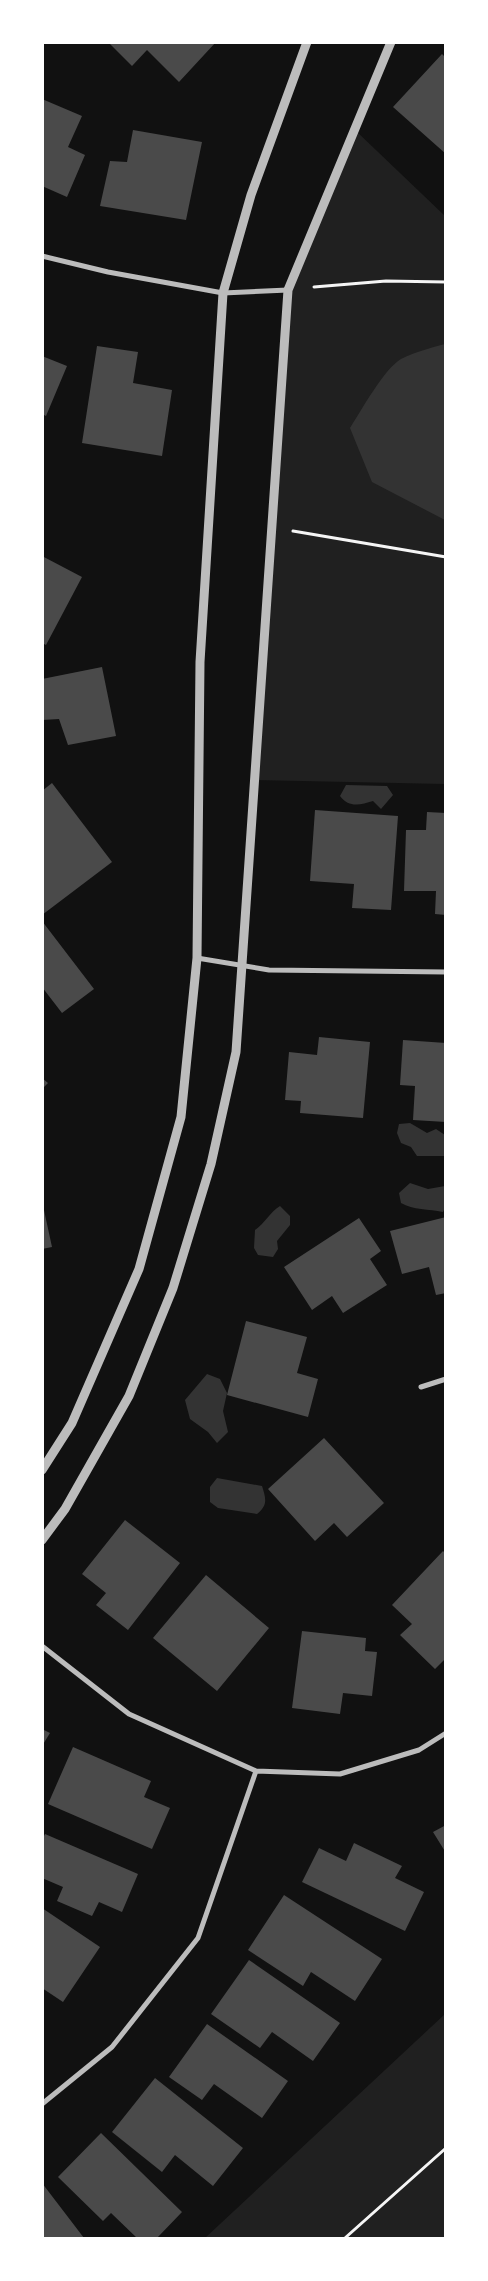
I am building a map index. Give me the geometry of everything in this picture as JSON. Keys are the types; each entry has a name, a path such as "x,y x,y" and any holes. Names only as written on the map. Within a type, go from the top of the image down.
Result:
{"street":[{"path":"42,1470 72,1423 139,1269 181,1117 197,958 200,662 223,293 252,195 307,42"},
{"path":"42,1540 64,1509 129,1396 173,1288 212,1164 236,1052 288,290 391,42"},
{"path":"42,256 108,272 223,293 288,290"},
{"path":"197,958 269,970 446,972"},
{"path":"421,1387 446,1379"},
{"path":"42,1646 130,1714 256,1771 340,1774 419,1750 446,1733"},
{"path":"42,2104 112,2047 198,1938 256,1771"}],"path":[{"path":"288,290 386,281 446,282"},
{"path":"271,528 446,557"},
{"path":"346,2238 446,2148"}],"shaded area":[{"path":"355,130 445,216 445,784 254,780 288,290"},
{"path":"446,344 445,520 372,482 350,428 373,391 394,364 412,354"},
{"path":"346,785 387,786 393,795 381,809 373,801 351,804 340,796"},
{"path":"410,1123 427,1133 436,1129 445,1135 445,1156 417,1156 411,1147 401,1143 397,1133 399,1124"},
{"path":"410,1183 428,1189 445,1186 445,1208 443,1212 416,1208 401,1203 399,1193"},
{"path":"280,1206 290,1216 290,1225 277,1241 278,1249 273,1257 258,1255 254,1248 255,1230"},
{"path":"207,1374 220,1379 227,1393 223,1411 228,1432 217,1443 208,1432 190,1419 185,1400"},
{"path":"217,1478 262,1486 265,1498 263,1508 257,1514 218,1508 210,1502 210,1487"},
{"path":"445,2014 445,2238 205,2238"}],"building":[{"path":"108,42 216,42 179,82 147,50 132,66"},
{"path":"442,54 446,58 446,154 393,107"},
{"path":"42,99 82,116 68,147 85,155 67,197 42,186"},
{"path":"133,130 202,142 186,220 100,206 110,161 127,162"},
{"path":"97,346 138,352 133,383 172,390 162,456 82,443"},
{"path":"42,356 67,366 46,416 42,414"},
{"path":"42,556 82,577 46,645 42,643"},
{"path":"102,667 116,736 68,745 59,719 42,720 42,679"},
{"path":"52,783 112,862 42,915 42,791"},
{"path":"315,810 398,816 391,910 352,908 354,884 310,881"},
{"path":"427,812 446,813 446,915 435,914 436,891 404,891 406,830 426,830"},
{"path":"42,921 94,989 62,1013 42,987"},
{"path":"319,1037 370,1042 363,1118 300,1113 301,1101 285,1100 289,1052 317,1055"},
{"path":"403,1040 446,1043 446,1122 413,1120 415,1086 400,1085"},
{"path":"42,1078 48,1083 42,1089"},
{"path":"42,1201 52,1247 42,1249"},
{"path":"446,1217 446,1293 436,1295 429,1267 402,1274 390,1231"},
{"path":"359,1218 381,1251 370,1259 387,1285 343,1313 332,1296 312,1310 284,1267"},
{"path":"246,1321 307,1337 297,1373 318,1379 308,1417 227,1395"},
{"path":"324,1438 384,1503 347,1537 334,1523 315,1541 268,1489"},
{"path":"125,1520 180,1563 128,1630 96,1605 106,1593 82,1574"},
{"path":"443,1551 446,1554 446,1658 435,1669 400,1635 412,1624 392,1605"},
{"path":"206,1575 269,1628 217,1691 153,1638"},
{"path":"302,1631 366,1638 365,1651 377,1652 372,1696 343,1693 340,1714 292,1708"},
{"path":"42,1729 50,1733 42,1746"},
{"path":"73,1747 151,1781 144,1797 170,1808 152,1849 48,1804"},
{"path":"446,1825 446,1853 433,1832"},
{"path":"45,1834 138,1874 122,1912 99,1902 92,1916 57,1901 63,1887 42,1878 42,1840"},
{"path":"354,1843 402,1866 395,1878 424,1892 405,1931 302,1882 319,1848 346,1861"},
{"path":"284,1895 382,1959 355,2001 311,1972 303,1986 248,1950"},
{"path":"42,1908 100,1947 63,2002 42,1988"},
{"path":"249,1960 340,2023 313,2061 272,2032 260,2048 211,2014"},
{"path":"207,2024 288,2081 262,2118 214,2084 202,2100 169,2077"},
{"path":"155,2078 243,2148 213,2186 175,2155 162,2172 112,2132"},
{"path":"101,2133 182,2212 157,2238 137,2238 111,2213 103,2221 58,2177"},
{"path":"42,2183 84,2238 42,2238"}]}
